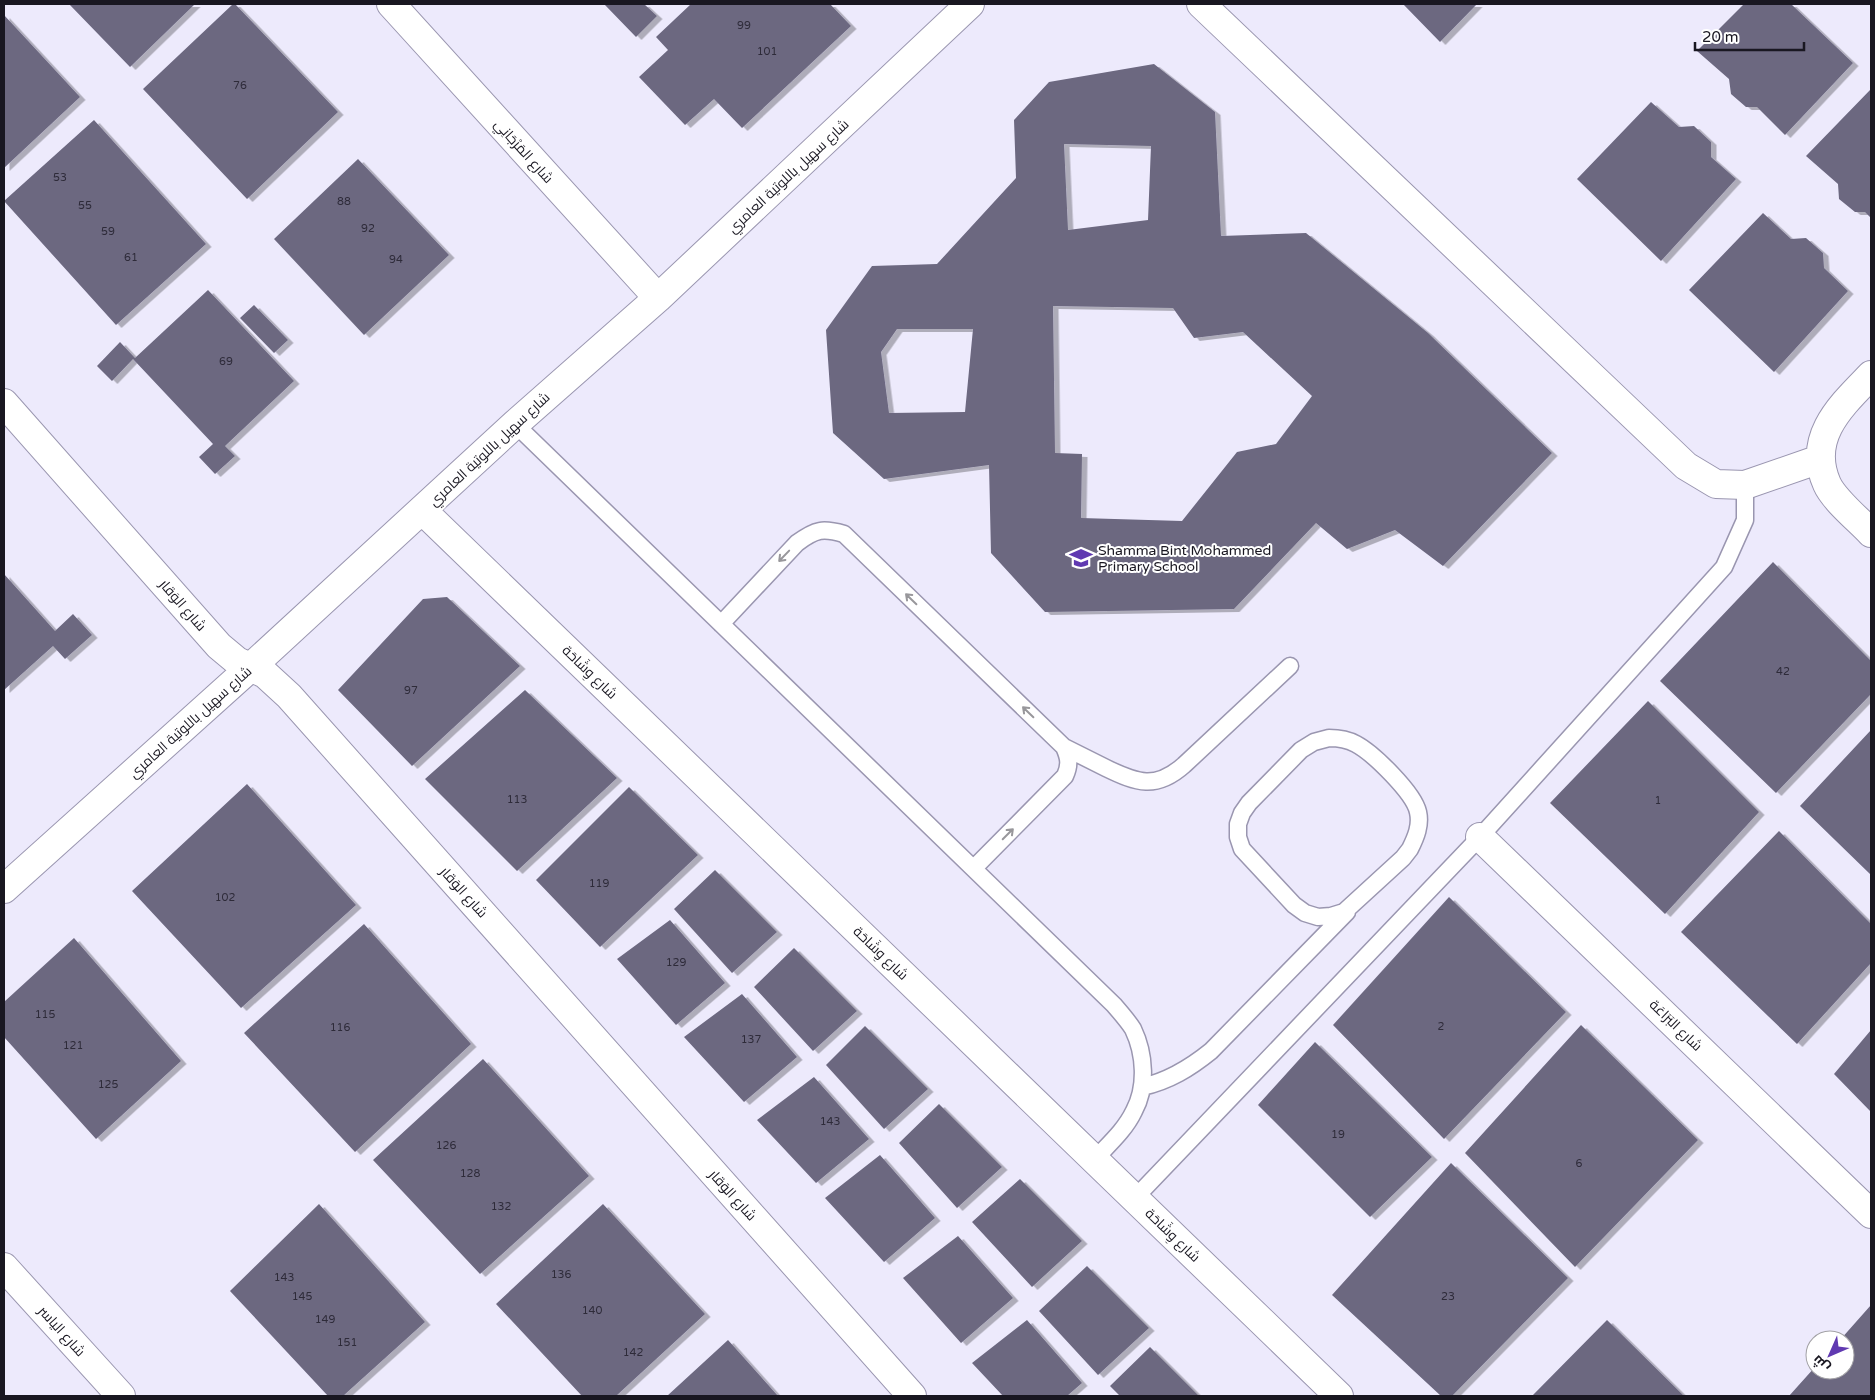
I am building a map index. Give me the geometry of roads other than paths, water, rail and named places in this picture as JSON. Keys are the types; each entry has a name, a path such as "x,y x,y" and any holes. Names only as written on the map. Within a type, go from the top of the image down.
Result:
{"street":[{"name":"شارع المَرْجَانِي","path":"391,4 658,298"},
{"name":"شارع سهيل باللوتية العامري","path":"4,890 423,511 514,424 658,298 970,4"},
{"path":"1200,4 1686,466 1716,484 1745,485 1820,459"},
{"path":"1871,374 1838,409 1824,432 1820,459 1827,485 1844,506 1871,532"},
{"name":"شارع الوَقار","path":"4,404 219,646 237,661 265,674 289,696 912,1396"},
{"name":"شارع وِشَاحَة","path":"423,511 1340,1396"},
{"name":"شارع البَرَاعَة","path":"1480,837 1871,1214"},
{"name":"شارع الياسر","path":"4,1267 121,1396"}],"lane":[{"path":"514,424 1119,1010 1132,1029 1142,1057 1142,1087 1135,1111 1121,1132 1095,1159"},
{"path":"1135,1198 1480,837 1724,567 1745,520 1745,485"},
{"path":"721,624 797,542 806,536 828,529 844,534 1064,747 1129,779 1142,782 1156,782 1166,778 1184,765 1290,666"},
{"path":"1142,1087 1172,1077 1193,1066 1210,1051 1410,849 1416,838 1419,826 1418,812 1414,800 1406,790 1366,751 1355,743 1343,739 1329,738 1314,742 1301,750 1249,803 1242,813 1238,824 1238,837 1242,849 1294,905 1305,913 1318,917 1331,916 1344,912 1355,904"},
{"path":"974,868 1065,776 1069,762 1064,747"}],"place":[{"name":"Shamma Bint Mohammed Primary School","path":"1081,558"}]}
